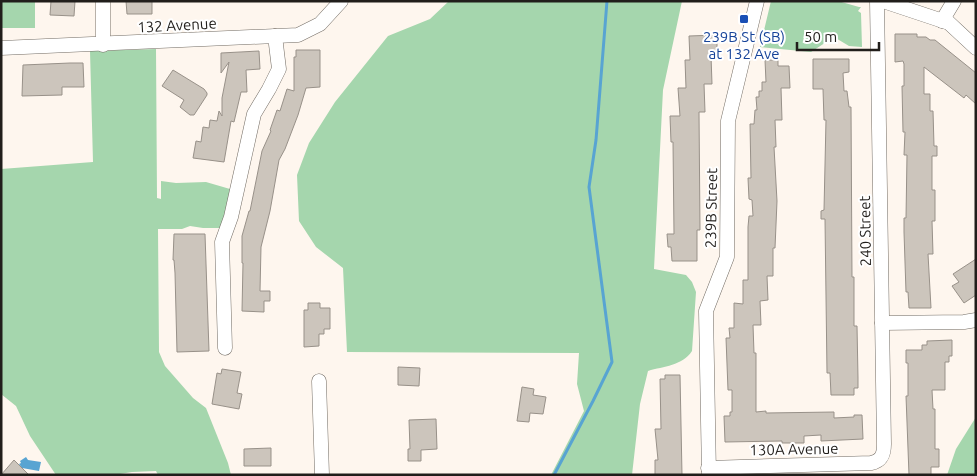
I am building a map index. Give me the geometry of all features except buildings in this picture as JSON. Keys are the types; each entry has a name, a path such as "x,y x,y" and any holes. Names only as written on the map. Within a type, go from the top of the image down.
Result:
{"street":[{"path":"103,1 103,45"},
{"name":"132 Avenue","path":"1,48 298,35 320,24 341,1"},
{"name":"239B Street","path":"708,471 706,311 727,257 728,121 757,1"},
{"name":"240 Street","path":"877,1 884,444 884,452 880,460"},
{"path":"883,1 949,23 976,48"},
{"path":"942,21 954,1"},
{"path":"225,348 222,242 231,217 254,114 270,89 279,69 275,36"},
{"path":"882,323 964,322 976,320"},
{"path":"319,382 322,475"},
{"name":"130A Avenue","path":"708,471 862,464 880,460"}],"green space":[{"path":"1,1 35,1 35,28 1,28"},
{"path":"449,1 682,1 663,90 654,269 686,275 692,282 696,292 692,351 678,363 648,371 640,404 632,475 551,475 584,411 577,384 579,353 347,352 343,268 316,247 299,221 297,175 309,143 335,102 388,36 430,19"},
{"path":"771,1 838,1 861,7 858,11 861,13 862,47 849,46 834,37 811,52 760,47"},
{"path":"156,49 157,198 161,199 161,181 176,183 206,182 230,189 227,208 220,228 190,226 182,229 158,229 159,352 165,366 193,398 206,408 231,475 158,475 156,471 114,475 56,475 30,436 16,406 1,394 1,169 93,162 90,51"},
{"path":"976,417 976,475 947,475 956,449"}],"water":[{"path":"26,457 28,460 41,462 39,471 22,468 19,464 21,463 20,461"}],"waterway":[{"path":"554,475 612,362 589,187 596,140 607,1"}],"place":[{"name":"239B St (SB) at 132 Ave","path":"744,19"}]}
